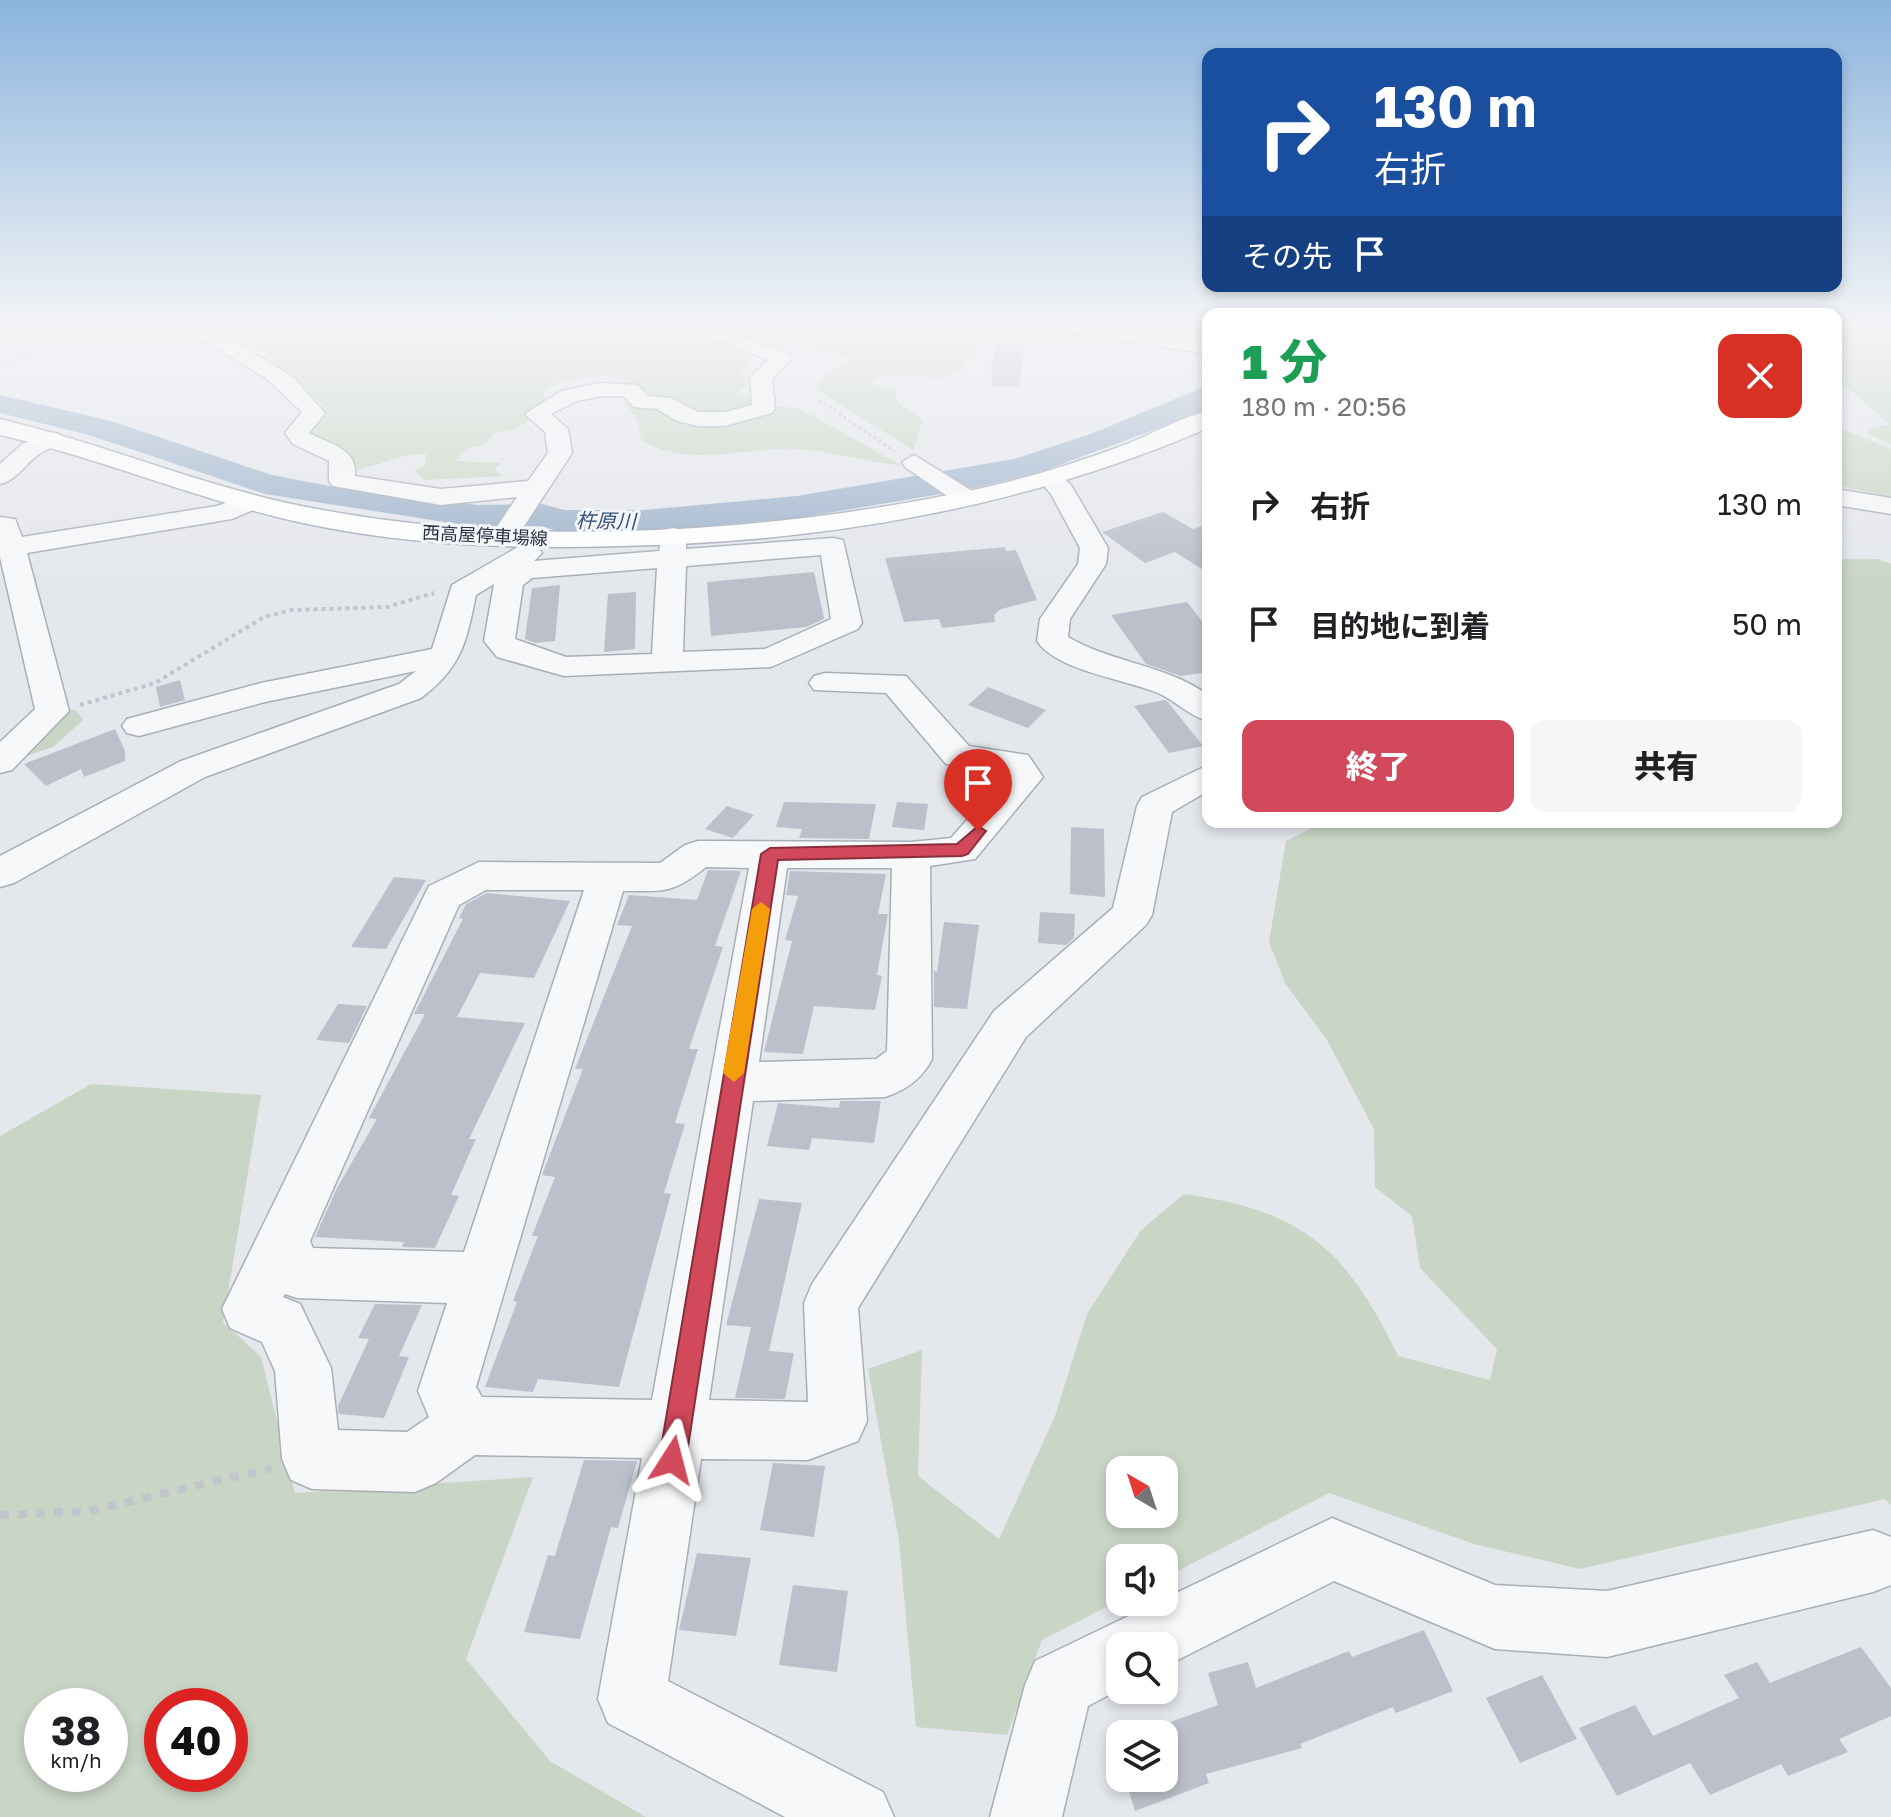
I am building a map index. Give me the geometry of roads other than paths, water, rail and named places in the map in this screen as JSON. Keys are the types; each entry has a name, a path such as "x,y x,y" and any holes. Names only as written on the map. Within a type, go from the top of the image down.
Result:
{"main road":[{"name":"西高屋停車場線","path":"0,427 51,439 251,502 356,524 520,512 546,538 672,547 837,522 961,493 1049,478 1160,441 1202,422"}],"street":[{"path":"313,412 297,433 301,439 339,456 344,465 342,481 520,512 560,453 556,429 536,414 539,412"},
{"path":"672,412 706,419 755,412"},
{"path":"0,477 30,449 51,439"},
{"path":"921,467 961,493"},
{"path":"1049,478 1062,490 1094,548 1092,564 1055,619 1052,641 1067,651 1167,683 1189,694 1202,706"},
{"path":"1842,498 1891,506"},
{"path":"52,711 5,535 223,513 251,502"},
{"path":"0,873 193,769 410,691 434,675 447,655 462,591 534,550 546,538"},
{"path":"833,546 847,623 771,658 667,660 564,667 508,650 499,641 509,582 525,570 672,547 833,546"},
{"path":"667,660 672,547"},
{"path":"0,632 30,623"},
{"path":"139,726 261,693 447,655"},
{"path":"825,683 895,683 958,756 1016,763 1025,777 962,850 911,855 698,854 668,877 479,876 443,896 284,1241 249,1309 281,1323 303,1368 312,1459 415,1462 466,1426 808,1431 838,1421 831,1303 1010,1024 1132,915 1155,806 1202,779"},
{"path":"0,726 52,711"},
{"path":"0,762 52,711"},
{"path":"770,854 632,1699 858,1817"},
{"path":"732,1082 885,1078 909,1059 911,855"},
{"path":"466,1426 446,1391 607,879"},
{"path":"284,1241 297,1273 482,1278"},
{"path":"1165,1632 1332,1549 1495,1617 1607,1624 1873,1561"},
{"path":"1026,1817 1059,1685 1106,1661"}],"waterway":[{"name":"杵原川","path":"32,412 100,428 265,484 340,498 477,516 542,515 562,521 644,521 797,507 965,480 1023,467 1176,412"}]}
